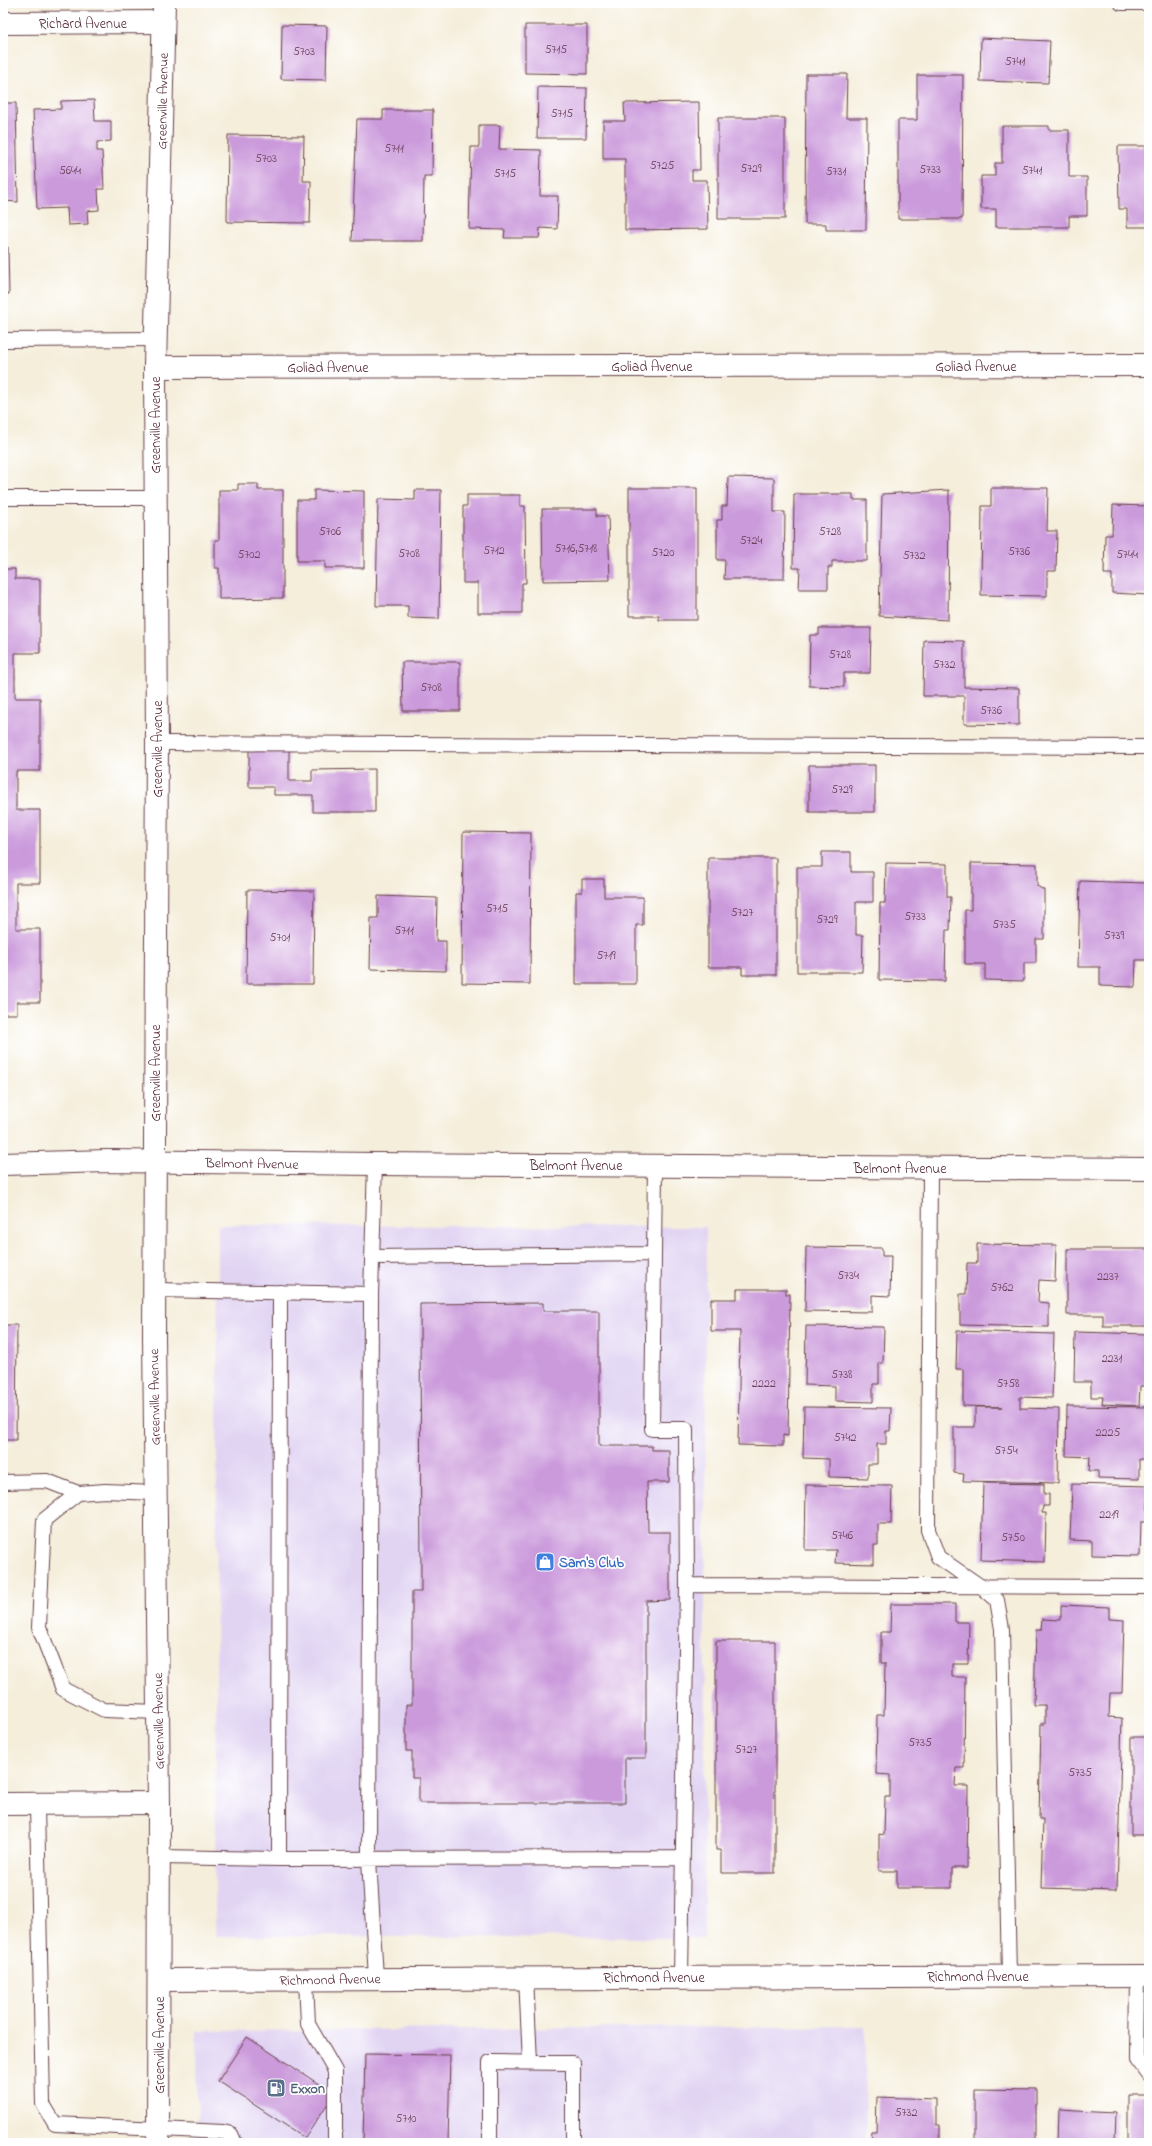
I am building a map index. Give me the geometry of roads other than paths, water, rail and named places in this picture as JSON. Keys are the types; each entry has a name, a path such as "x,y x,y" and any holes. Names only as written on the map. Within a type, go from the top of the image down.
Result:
{"street":[{"name":"Richard Avenue","path":"3,23 164,13"},
{"name":"Greenville Avenue","path":"158,2136 159,1803 154,1290 157,743 155,367 164,13"},
{"name":"Goliad Avenue","path":"155,367 1149,365"},
{"name":"Belmont Avenue","path":"3,1164 107,1161 1149,1169"},
{"path":"3,1804 159,1803"},
{"name":"Richmond Avenue","path":"159,1980 1144,1975"}],"lane":[{"path":"1121,3 1149,3"},
{"path":"3,340 156,339"},
{"path":"3,498 156,498"},
{"path":"157,743 1149,747"},
{"path":"375,1164 371,1294 369,1859 376,1978"},
{"path":"655,1166 652,1429 686,1429 687,1585 681,1977"},
{"path":"930,1168 928,1530 938,1557 983,1588 997,1600 1002,1629 1008,1976"},
{"path":"372,1257 654,1254"},
{"path":"154,1290 371,1294"},
{"path":"279,1859 280,1292"},
{"path":"3,1482 47,1481 78,1493 105,1491 156,1493"},
{"path":"78,1493 44,1520 39,1627 63,1689 104,1710 158,1712"},
{"path":"687,1585 983,1588 1149,1587"},
{"path":"37,1804 42,2104 55,2124 158,2136 223,2132 231,2134 235,2143"},
{"path":"159,1857 279,1859 682,1858"},
{"path":"1144,1975 1137,2059 1149,2075"},
{"path":"526,1977 530,2062"},
{"path":"306,1980 308,2024 335,2072 335,2143"},
{"path":"490,2143 490,2062 573,2063 573,2143"}],"place":[{"name":"Sam's Club","path":"545,1562"},
{"name":"Exxon","path":"276,2088"}]}
